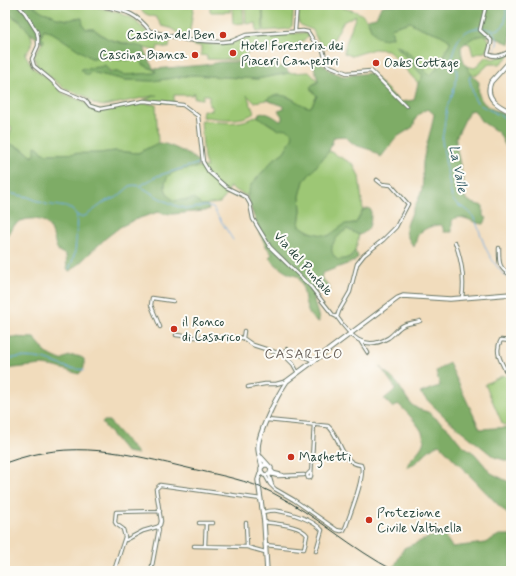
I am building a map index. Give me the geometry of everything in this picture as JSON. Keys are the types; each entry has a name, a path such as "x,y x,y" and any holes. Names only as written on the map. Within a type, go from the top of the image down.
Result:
{"street":[{"name":"Via del Puntale","path":"18,5 37,32 38,46 32,59 34,66 61,90 85,100 90,106 100,109 144,101 183,105 195,112 198,116 203,162 206,168 226,187 246,197 253,219 270,247 311,287 333,315 338,317"},
{"path":"97,5 134,14 142,21 150,32 187,40 232,41 246,35 295,31 308,32 313,40 323,50 327,65 347,73 373,72 406,106"},
{"path":"295,31 297,5"},
{"path":"486,5 480,29 491,40 488,52 491,55 499,56 511,51"},
{"path":"511,60 491,82 489,87 489,94 493,102 511,112"},
{"path":"368,353 361,342 350,334 338,317 339,311 350,292 357,264 364,255 383,240 396,227 408,204 392,185 382,184 377,180"},
{"path":"455,242 464,271 464,288 462,298"},
{"path":"498,248 498,262 500,267 511,275"},
{"path":"304,475 276,476 268,474 262,469 258,445 261,433 287,381 398,298 404,296 462,298 511,294"},
{"path":"160,327 151,305 152,298 173,301"},
{"path":"361,342 371,344 381,342 402,327 420,321"},
{"path":"243,338 244,331"},
{"path":"176,334 193,337 243,338 253,345 283,354 293,364 298,373"},
{"path":"507,373 499,356 500,342 501,340 511,341"},
{"path":"283,354 288,349 314,361"},
{"path":"248,387 276,384 287,381"},
{"path":"260,456 268,466 268,474 272,486 337,530 344,530 360,486 363,467 351,462 346,457 341,450 332,429 328,426 268,420"},
{"path":"311,471 314,424"},
{"path":"267,571 264,522 258,479 262,469 266,465 268,466"},
{"path":"259,485 268,474"},
{"path":"151,571 158,528 161,524 156,489 160,485 261,499"},
{"path":"114,571 119,553 125,540 123,529 115,522 116,512 160,511"},
{"path":"263,512 279,511 307,519 315,523 322,530 316,551"},
{"path":"264,522 288,526 305,531 308,535 304,549 265,545"},
{"path":"199,523 213,523"},
{"path":"205,546 206,523"},
{"path":"246,523 247,547"},
{"path":"125,540 143,531 158,528"},
{"path":"194,546 247,547 265,552"}],"green space":[{"path":"5,5 32,5 43,12 53,15 56,18 67,20 82,18 83,25 86,29 94,29 106,38 118,42 144,47 149,61 154,69 205,65 220,62 242,62 285,67 289,73 257,79 192,75 153,81 125,80 91,72 87,76 81,70 83,68 101,67 105,65 110,72 117,72 125,75 155,73 156,71 142,64 137,57 132,57 129,60 91,58 53,33 44,29 41,37 44,40 43,43 31,34 19,20 5,12"},
{"path":"32,5 88,5 117,12 132,18 148,33 147,37 165,41 166,39 170,40 169,48 158,46 157,51 108,39 94,29 86,29 77,17 71,20 56,18 53,15 43,12"},
{"path":"139,5 194,5 189,36 183,36 170,28 162,26 156,17 145,14"},
{"path":"210,5 230,5 230,12 210,12"},
{"path":"245,5 262,5 263,31 257,32 256,23 246,24"},
{"path":"263,5 294,5 292,26 289,29 264,31"},
{"path":"299,5 343,5 343,8 357,12 364,16 371,29 393,37 391,28 410,22 441,35 450,41 450,43 435,71 430,75 426,73 410,53 396,46 423,76 418,83 388,50 374,49 352,56 344,53 356,15 343,22 334,39 330,39 328,49 315,36 313,30 302,26 298,22"},
{"path":"385,5 439,5 443,7 460,7 460,5 511,5 510,44 485,35 468,41 461,47 461,52 466,66 479,82 479,93 484,103 492,109 511,117 511,152 508,151 499,133 481,121 474,110 469,111 456,138 456,145 464,184 465,198 472,203 483,206 483,216 487,218 484,224 480,224 459,217 455,218 452,221 452,232 444,232 442,225 429,227 418,235 414,247 406,230 421,193 424,156 434,114 428,109 423,111 416,118 413,127 397,137 381,157 371,150 355,145 344,136 334,137 329,151 304,181 300,196 301,210 299,225 309,232 328,236 345,224 356,223 363,210 368,208 371,210 371,218 370,226 363,233 359,235 347,229 333,243 332,252 338,260 349,258 355,251 358,256 355,261 323,273 321,277 329,286 330,290 327,296 318,291 314,294 314,301 319,322 311,316 308,311 302,285 297,276 289,274 274,263 269,257 272,254 265,245 248,201 247,196 251,185 274,159 284,152 293,136 288,129 279,130 257,116 265,113 280,121 282,120 282,116 278,111 284,109 284,106 266,100 272,96 285,96 302,105 311,107 317,96 310,88 318,82 314,66 316,59 331,71 343,76 370,73 400,102 414,100 418,83 423,76 395,45 409,53 426,73 430,75 436,70 442,60 450,41 441,35 410,22 391,28 393,37 385,39 377,37 371,29 367,19 376,17 381,7"},
{"path":"232,7 243,7 244,23 233,24"},
{"path":"5,12 23,24 31,35 32,41 25,54 33,68 47,78 64,94 85,102 90,108 98,110 144,103 156,105 158,143 138,153 115,151 99,153 46,154 43,153 38,147 34,156 30,155 23,149 7,143 12,127 5,124"},
{"path":"44,29 53,33 91,58 129,60 132,57 137,57 142,64 156,71 155,73 125,75 118,72 112,72 105,65 101,68 94,67 81,70 85,73 91,72 125,80 153,81 192,75 257,79 289,73 309,72 318,81 311,86 311,90 317,96 310,108 289,97 277,96 254,102 247,95 254,113 236,119 202,117 203,110 212,111 212,106 209,106 209,95 203,95 203,99 194,98 194,92 192,95 174,95 174,103 144,100 157,95 104,106 94,104 85,96 65,89 37,66 34,56 44,40 41,37"},
{"path":"307,33 309,36 297,44 281,48 250,50 244,57 236,60 207,59 207,56 201,55 201,46 194,46 192,42 217,45 230,43 248,37"},
{"path":"485,35 490,43 484,53 473,55 470,44 465,43 471,38"},
{"path":"511,53 500,64 489,64 477,75 470,74 466,66 475,68 486,56 493,59"},
{"path":"257,116 274,127 289,130 293,136 284,152 274,159 251,185 247,196 229,187 226,196 220,203 201,205 190,200 174,201 170,198 165,185 170,175 181,169 207,167 204,159 201,120 236,122"},
{"path":"5,142 16,146 32,157 35,155 35,146 46,154 99,153 115,151 138,153 158,143 162,143 186,153 199,162 196,168 176,171 169,176 165,185 167,194 174,201 194,198 201,205 207,205 209,209 204,211 173,214 158,212 134,220 120,227 72,270 69,271 67,268 66,255 58,251 50,228 41,220 28,219 19,222 13,227 5,239"},
{"path":"329,151 353,164 359,176 363,210 356,223 344,225 328,236 313,233 299,225 301,210 300,196 304,181"},
{"path":"347,229 359,235 356,249 348,258 338,260 332,252 333,243"},
{"path":"5,338 34,338 43,348 45,353 61,360 72,356 82,357 84,359 84,368 79,374 56,367 42,365 5,369"},
{"path":"449,363 480,429 511,427 511,462 494,457 448,420 420,393 440,386 436,371"},
{"path":"380,366 397,383 412,405 418,409 428,412 449,429 460,443 475,454 491,473 511,483 511,518 439,444 430,449 412,465 407,467 422,446 424,437 416,423 401,406 398,404 393,408 384,399 396,389"},
{"path":"504,375 506,377 511,375 511,424 503,425 485,384"},
{"path":"104,421 109,421 138,454 126,452 102,423"},
{"path":"442,532 452,547 485,543 499,535 511,535 511,571 392,571 404,548"}],"waterway":[{"name":"La Valle","path":"452,67 453,52 463,34 468,30 475,28 493,30 501,28 505,21 506,5"},
{"path":"492,31 497,42 493,52"},
{"name":"La Valle","path":"454,68 458,70 453,93 447,107 442,141 452,198 457,204 470,212 476,222 489,255 511,281"},
{"path":"471,76 469,78 475,100 480,105 511,121"},
{"path":"140,186 157,176 200,163"},
{"path":"5,190 45,204 66,207 81,217 87,215 106,201 116,198 130,186 140,186 159,198 176,206 187,209 206,206 213,208 233,240"},
{"path":"69,269 75,249 77,215"},
{"path":"5,359 21,357 36,358 47,360 69,368 84,370"},
{"path":"452,571 465,571"}],"railway":[{"path":"5,463 30,455 53,451 99,451 121,453 233,478 263,488 289,502 364,553 395,571"}],"place":[{"name":"Cascina del Ben","path":"223,35"},
{"name":"Hotel Foresteria dei Piaceri Campestri","path":"233,53"},
{"name":"Cascina Bianca","path":"195,55"},
{"name":"Oaks Cottage","path":"376,63"},
{"name":"il Ronco di Casarico","path":"174,329"},
{"name":"Maghetti","path":"291,457"},
{"name":"Protezione Civile Valtinella","path":"369,520"}],"district":[{"name":"CASARICO","path":"304,354"}]}
